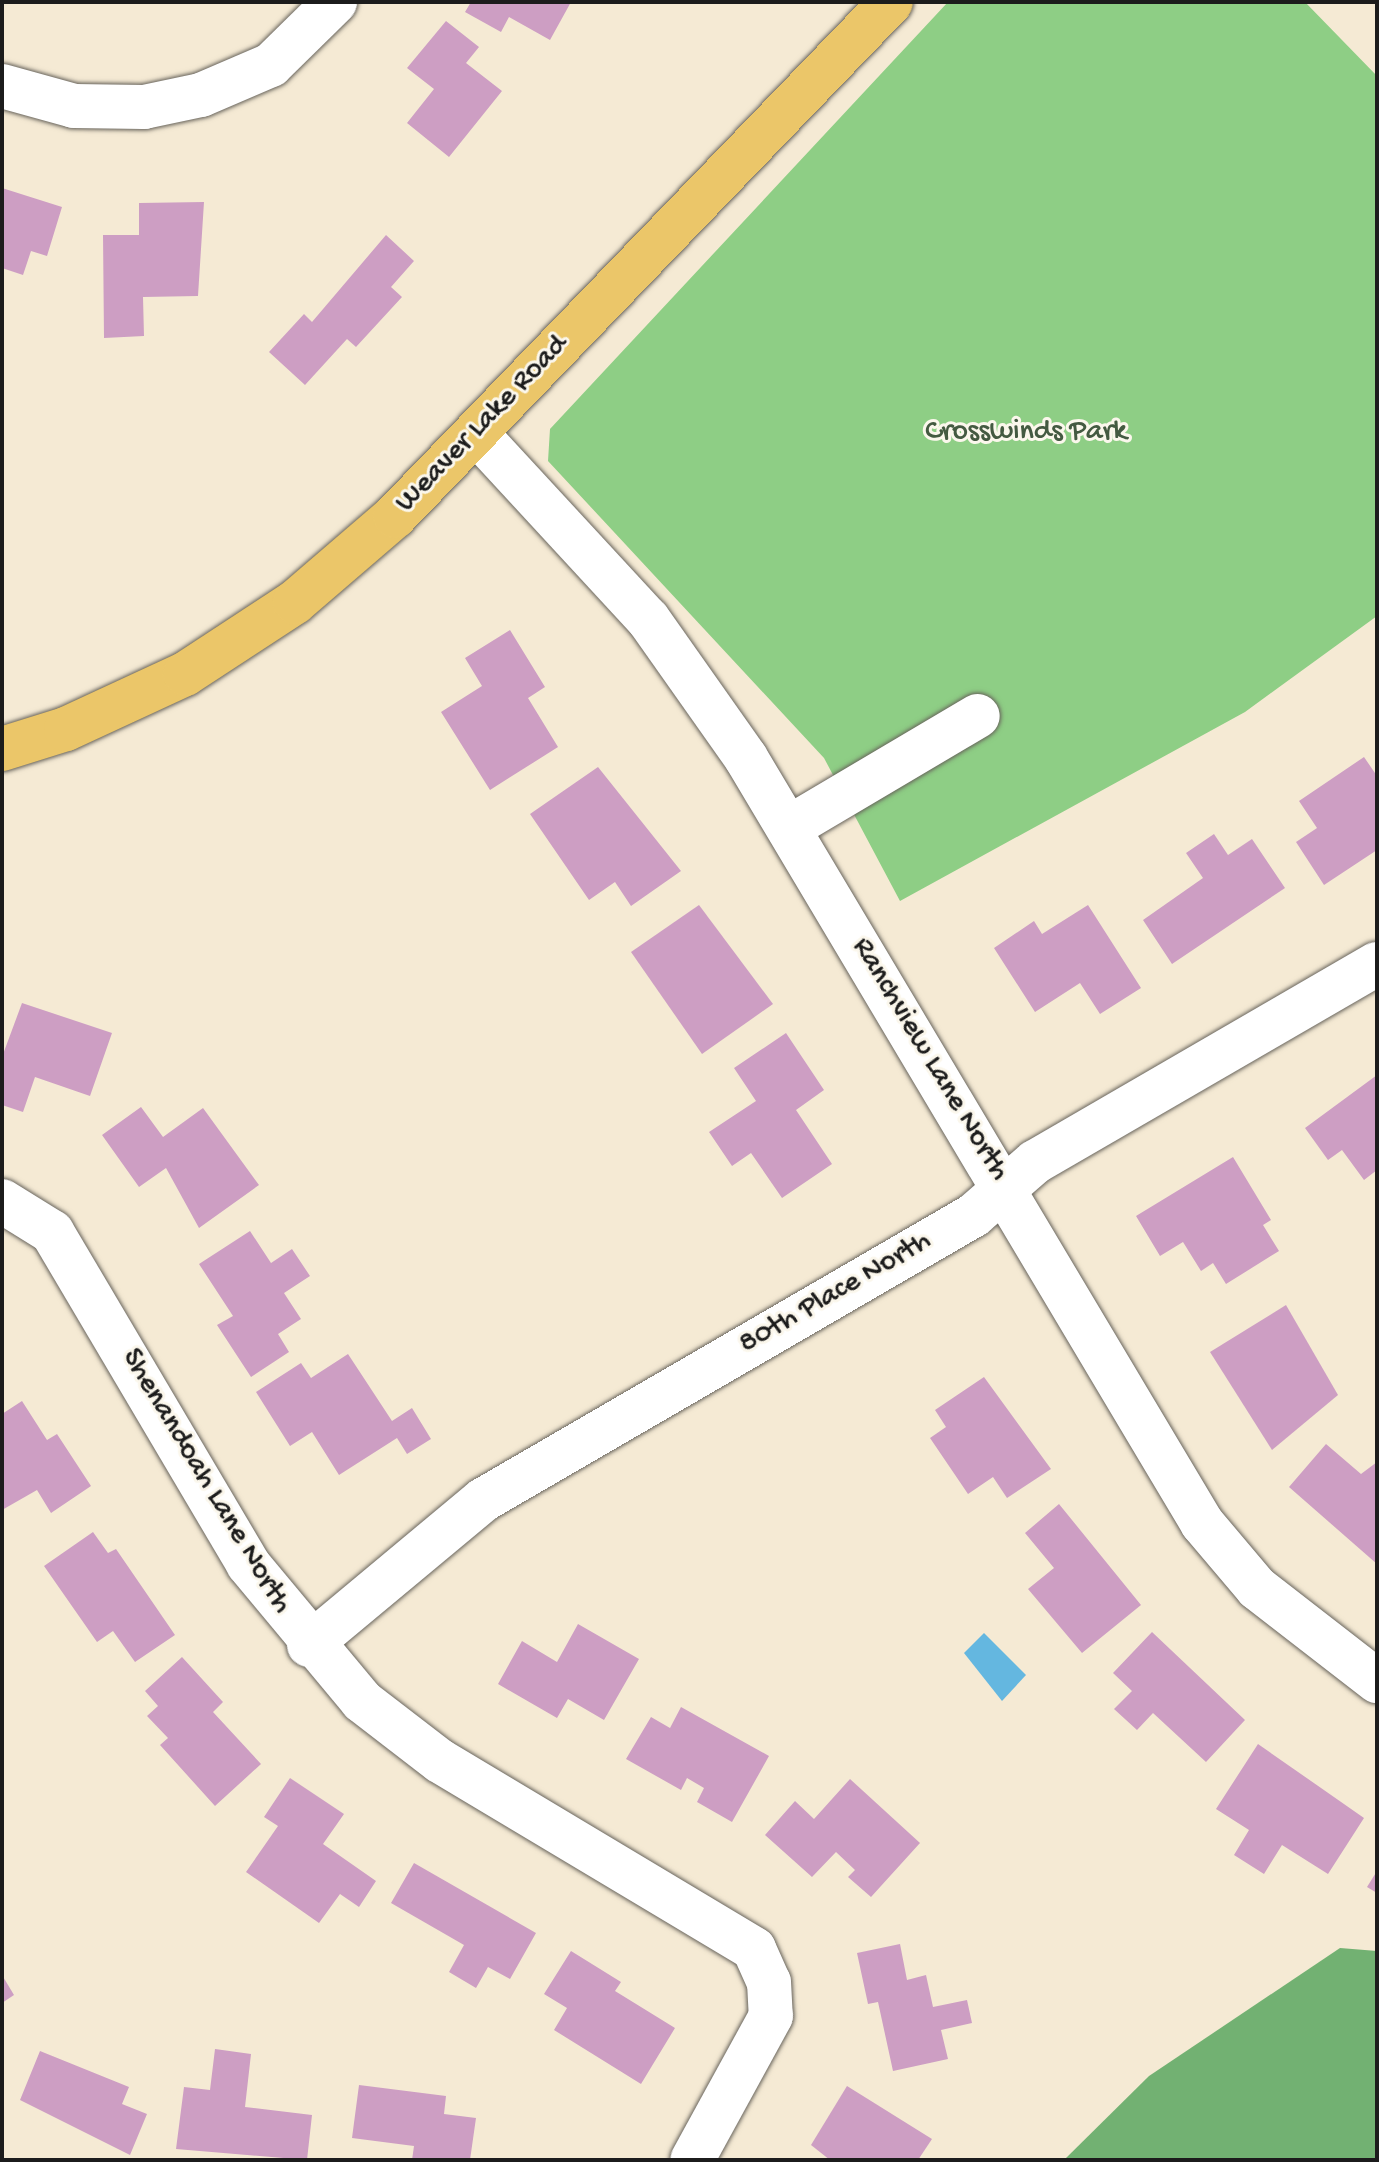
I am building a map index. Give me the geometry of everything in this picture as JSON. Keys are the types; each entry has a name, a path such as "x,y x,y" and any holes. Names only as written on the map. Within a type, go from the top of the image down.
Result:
{"main road":[{"name":"Weaver Lake Road","path":"2,749 66,729 185,674 295,602 477,434 891,2"}],"street":[{"path":"2,86 74,106 144,107 237,81 271,65 335,2"},
{"name":"Ranchview Lane North","path":"477,434 648,619 790,827 1202,1523 1257,1588 1377,1681"},
{"path":"790,827 978,716"},
{"name":"80th Place North","path":"309,1645 483,1500 974,1215 1035,1162 1377,964"},
{"name":"Shenandoah Lane North","path":"2,1201 52,1232 248,1564 309,1645 394,1731 754,1949 769,1982 771,2016 692,2160"}],"green space":[{"name":"Crosswinds Park","path":"948,2 1305,2 1377,76 1377,616 1245,712 900,901 824,758 548,461 550,429"},
{"path":"1340,1948 1377,1951 1377,2160 1064,2160 1149,2076"}],"water":[{"path":"984,1633 1026,1675 1002,1701 964,1653"}],"building":[{"path":"471,2 571,2 550,40 509,17 501,32 465,12"},
{"path":"446,21 479,47 466,63 502,91 449,157 407,123 434,89 407,68"},
{"path":"2,188 62,207 47,256 31,251 23,275 2,268"},
{"path":"204,202 198,296 143,297 144,336 104,338 103,235 139,235 139,203"},
{"path":"386,235 414,261 391,287 402,297 356,347 347,339 305,385 269,352 304,314 312,322"},
{"path":"510,630 545,687 528,698 558,747 490,790 441,712 482,686 465,658"},
{"path":"1364,757 1377,776 1377,850 1324,885 1296,842 1317,828 1299,801"},
{"path":"598,767 681,871 631,906 615,882 589,900 530,814"},
{"path":"1214,834 1228,855 1252,839 1285,888 1172,964 1143,920 1203,878 1186,853"},
{"path":"699,905 773,1004 702,1054 631,952"},
{"path":"1088,905 1141,988 1100,1014 1080,983 1035,1012 994,948 1034,921 1042,934"},
{"path":"22,1003 112,1033 90,1096 35,1077 23,1112 2,1105 2,1057"},
{"path":"786,1033 824,1090 796,1110 832,1164 782,1198 751,1153 732,1166 709,1132 756,1101 734,1068"},
{"path":"1377,1075 1377,1170 1364,1180 1342,1150 1328,1160 1305,1128"},
{"path":"141,1107 163,1137 203,1108 259,1185 199,1228 166,1168 139,1187 102,1135"},
{"path":"1233,1157 1271,1220 1263,1225 1279,1251 1226,1284 1213,1263 1201,1271 1183,1242 1160,1256 1136,1216"},
{"path":"250,1231 271,1263 292,1249 310,1276 284,1293 301,1319 278,1334 289,1352 251,1377 217,1325 233,1316 199,1264"},
{"path":"1286,1305 1338,1395 1272,1450 1210,1352"},
{"path":"348,1354 392,1421 412,1408 431,1439 407,1454 397,1438 339,1475 312,1432 290,1446 256,1392 301,1363 311,1378"},
{"path":"984,1377 1051,1469 1007,1498 993,1477 968,1494 930,1438 946,1427 935,1410"},
{"path":"22,1401 47,1440 57,1434 91,1486 51,1513 37,1490 2,1510 2,1414"},
{"path":"1326,1444 1361,1474 1377,1462 1377,1564 1289,1487"},
{"path":"1059,1504 1141,1605 1082,1653 1028,1589 1054,1568 1025,1533"},
{"path":"93,1532 108,1553 116,1549 175,1635 135,1662 113,1631 97,1642 44,1566"},
{"path":"578,1624 639,1659 604,1720 568,1699 557,1718 498,1684 522,1641 557,1662"},
{"path":"1152,1632 1245,1720 1206,1762 1153,1713 1137,1730 1114,1709 1132,1691 1113,1673"},
{"path":"182,1657 223,1702 213,1712 261,1764 215,1806 160,1745 168,1738 147,1716 158,1706 145,1691"},
{"path":"681,1707 769,1756 732,1822 697,1802 704,1788 687,1778 681,1790 626,1759 651,1717 670,1728"},
{"path":"1258,1744 1364,1818 1328,1874 1282,1845 1264,1874 1234,1855 1249,1830 1216,1809"},
{"path":"290,1778 344,1814 323,1844 376,1881 359,1907 340,1894 319,1923 246,1872 278,1826 264,1817"},
{"path":"850,1779 920,1843 871,1897 848,1877 855,1870 836,1852 812,1877 765,1835 795,1801 814,1819"},
{"path":"414,1863 536,1933 510,1979 488,1967 476,1988 449,1972 464,1945 391,1903"},
{"path":"1377,1871 1377,1893 1367,1887"},
{"path":"900,1944 907,1980 926,1975 933,2007 967,2000 972,2023 941,2030 948,2059 893,2071 878,2002 868,2004 857,1953"},
{"path":"571,1951 621,1982 615,1991 675,2028 641,2084 554,2030 567,2008 544,1994"},
{"path":"2,1975 14,1995 2,2003"},
{"path":"215,2049 251,2054 245,2107 312,2115 307,2160 176,2149 184,2087 210,2090"},
{"path":"40,2051 129,2087 122,2104 147,2114 130,2155 20,2100"},
{"path":"359,2085 446,2096 444,2114 476,2118 470,2160 412,2160 414,2146 352,2138"},
{"path":"847,2086 932,2139 918,2160 830,2160 811,2145"}]}
